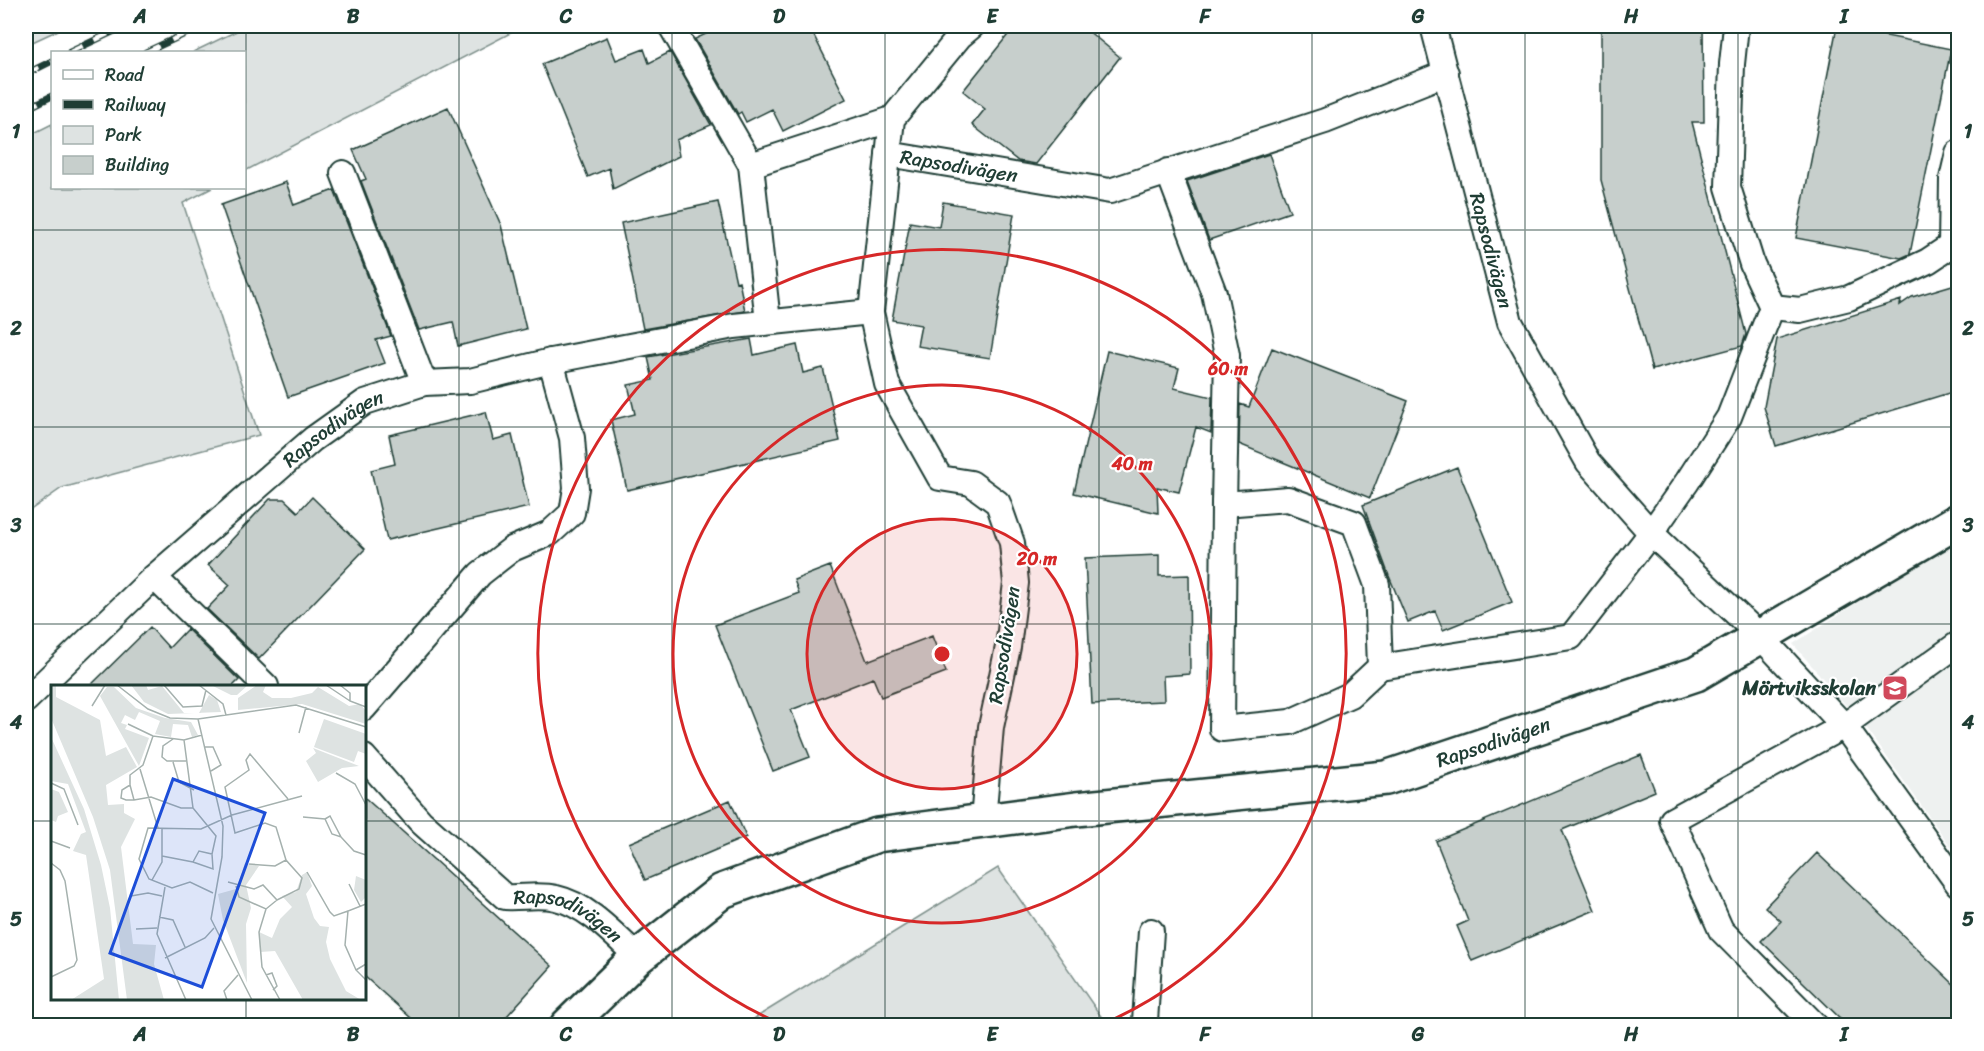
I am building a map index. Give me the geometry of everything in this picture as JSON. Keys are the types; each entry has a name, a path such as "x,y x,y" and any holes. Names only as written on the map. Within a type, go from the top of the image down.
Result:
{"street":[{"name":"Rapsodivägen","path":"567,1026 639,957 722,891 877,835 1076,809 1386,778 1696,674 1959,521"}],"lane":[{"path":"671,26 751,165 768,322"},
{"name":"Rapsodivägen","path":"751,165 892,119 960,36 972,26"},
{"name":"Rapsodivägen","path":"1434,26 1510,322 1588,462 1651,533 1760,636 1844,726 1959,885"},
{"path":"1168,171 1215,293 1227,355 1222,729 1290,722 1350,695 1380,667 1570,637 1651,533 1729,417 1772,307 1752,264 1728,187 1732,64 1736,26"},
{"name":"Rapsodivägen","path":"888,154 1110,191 1324,122 1446,73"},
{"name":"Rapsodivägen","path":"892,119 871,312 887,384 940,478 971,483 998,502 1012,543 1016,584 1008,647 991,727 982,821"},
{"path":"1772,307 1800,310 1850,298 1928,261 1955,243 1952,179 1959,153"},
{"path":"343,173 424,383"},
{"name":"Rapsodivägen","path":"26,700 154,577 313,439 365,402 424,383 470,381 551,361 734,326 871,312"},
{"path":"366,706 480,574 512,549 550,533 572,513 576,488 572,438 551,361"},
{"path":"1224,504 1288,498 1354,523 1377,585 1380,667"},
{"path":"154,577 264,685"},
{"path":"1816,1026 1721,930 1672,820 1844,726 1959,644"},
{"name":"Rapsodivägen","path":"366,759 421,822 505,897 554,897 572,903 593,917 639,957"},
{"path":"1143,1024 1151,931"}],"shaded area":[{"name":"Mörtviksskolan","path":"1958,538 1958,857 1869,732 1793,644"}],"green space":[{"path":"26,26 67,26 26,45"},
{"path":"247,26 524,26 246,170 246,51 195,51"},
{"path":"51,124 51,189 210,189 183,203 259,435 62,488 26,513 26,137"},
{"path":"998,868 1107,1025 746,1025 755,1018"}],"building":[{"path":"723,26 809,26 846,99 783,131 772,109 746,122 741,112 738,114 695,39"},
{"path":"1015,26 1082,26 1120,57 1036,164 1018,161 972,125 985,109 963,91"},
{"path":"1601,26 1703,26 1704,122 1692,122 1746,334 1742,346 1652,370 1601,180"},
{"path":"1837,26 1951,49 1910,254 1901,258 1796,238"},
{"path":"607,37 616,60 644,49 649,63 670,52 711,125 676,140 679,156 613,189 609,168 588,177 542,64"},
{"path":"448,107 501,225 526,329 458,346 453,322 419,330 361,181 366,179 353,150"},
{"path":"1269,154 1290,212 1209,240 1187,181"},
{"path":"286,182 294,205 334,190 391,336 376,340 385,363 288,397 221,205"},
{"path":"718,202 745,311 643,329 621,223"},
{"path":"943,202 1014,214 990,358 917,346 921,325 892,320 910,222 939,227"},
{"path":"1959,283 1959,390 1776,446 1764,407 1777,339 1901,300 1900,305 1912,297"},
{"path":"751,339 754,355 797,345 803,373 823,368 840,441 627,490 611,420 635,414 628,385 653,380 648,357"},
{"path":"1272,348 1408,401 1370,498 1239,444 1240,404 1249,407"},
{"path":"1107,351 1179,368 1174,388 1212,397 1211,433 1196,427 1179,492 1157,487 1158,513 1074,493"},
{"path":"486,412 493,440 512,435 529,507 387,540 371,470 395,464 389,435"},
{"path":"1457,467 1512,602 1443,630 1435,611 1408,622 1363,505"},
{"path":"312,497 365,549 259,659 207,609 230,585 208,565 270,499 284,499 298,512"},
{"path":"1159,555 1159,576 1189,575 1190,674 1163,676 1164,701 1092,704 1085,558"},
{"path":"830,566 867,661 932,636 946,672 881,697 873,678 791,710 810,757 773,771 715,625 799,593 794,580"},
{"path":"150,627 169,648 187,629 239,680 234,685 91,685"},
{"path":"1641,755 1655,791 1562,830 1595,910 1472,961 1457,926 1468,921 1436,841"},
{"path":"366,799 552,966 498,1026 420,1026 366,978"},
{"path":"730,800 746,837 645,880 629,843"},
{"path":"1817,853 1959,989 1959,1026 1848,1026 1761,941 1781,921 1765,907"}],"railway":[{"path":"72,51 125,26"},
{"path":"148,51 202,26"},
{"path":"26,74 51,62"},
{"path":"26,109 51,96"}],"place":[{"name":"Mörtviksskolan","path":"1895,688"}]}
